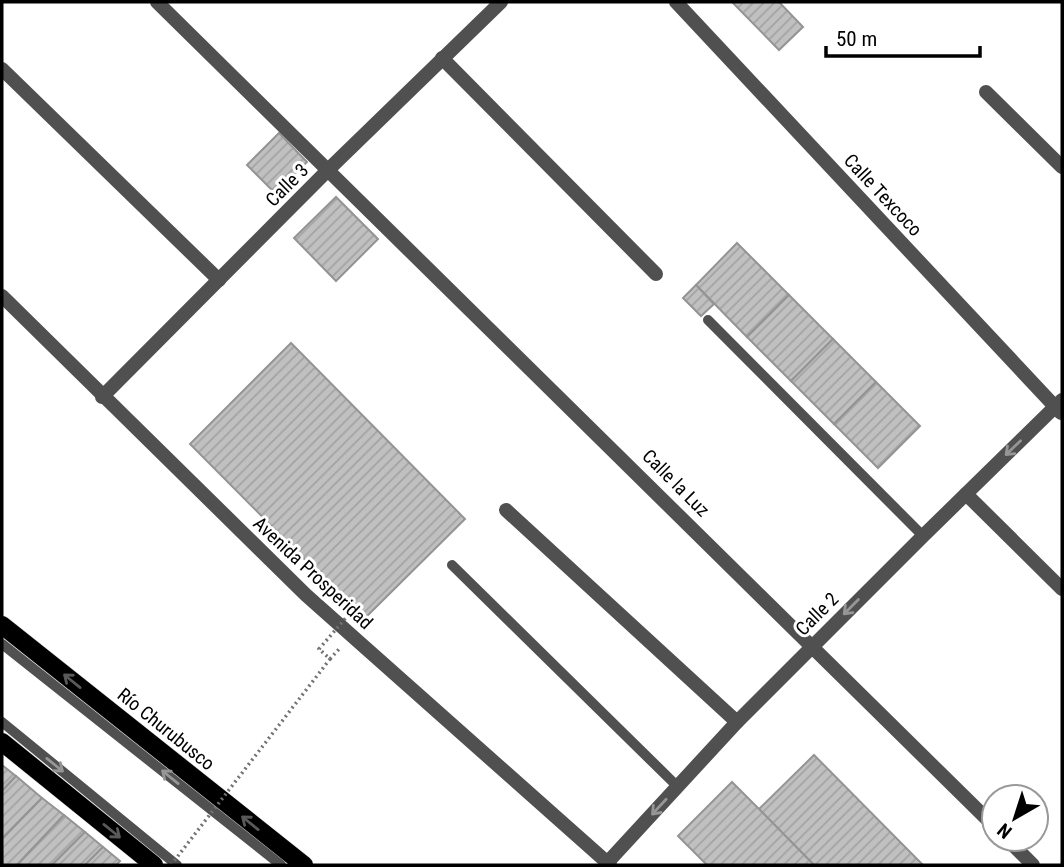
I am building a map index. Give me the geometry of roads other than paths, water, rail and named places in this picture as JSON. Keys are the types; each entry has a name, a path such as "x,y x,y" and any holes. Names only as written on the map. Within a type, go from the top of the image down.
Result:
{"main road":[{"name":"Río Churubusco","path":"2,625 304,865"},
{"path":"2,742 154,865"}],"street":[{"name":"Calle la Luz","path":"157,2 980,812"},
{"name":"Calle 3","path":"102,397 329,169 501,2"},
{"name":"Calle Texcoco","path":"676,2 1060,407"},
{"path":"442,58 656,274"},
{"path":"2,69 219,280"},
{"path":"986,92 1062,167"},
{"name":"Avenida Prosperidad","path":"2,296 306,595 608,864"},
{"name":"Calle 2","path":"608,864 737,722 966,494 1060,407"},
{"path":"966,494 1062,589"},
{"path":"506,510 737,722"}],"lane":[{"path":"708,320 923,536"},
{"path":"452,565 678,787"},
{"path":"2,643 281,865"},
{"path":"2,722 177,865"}]}
